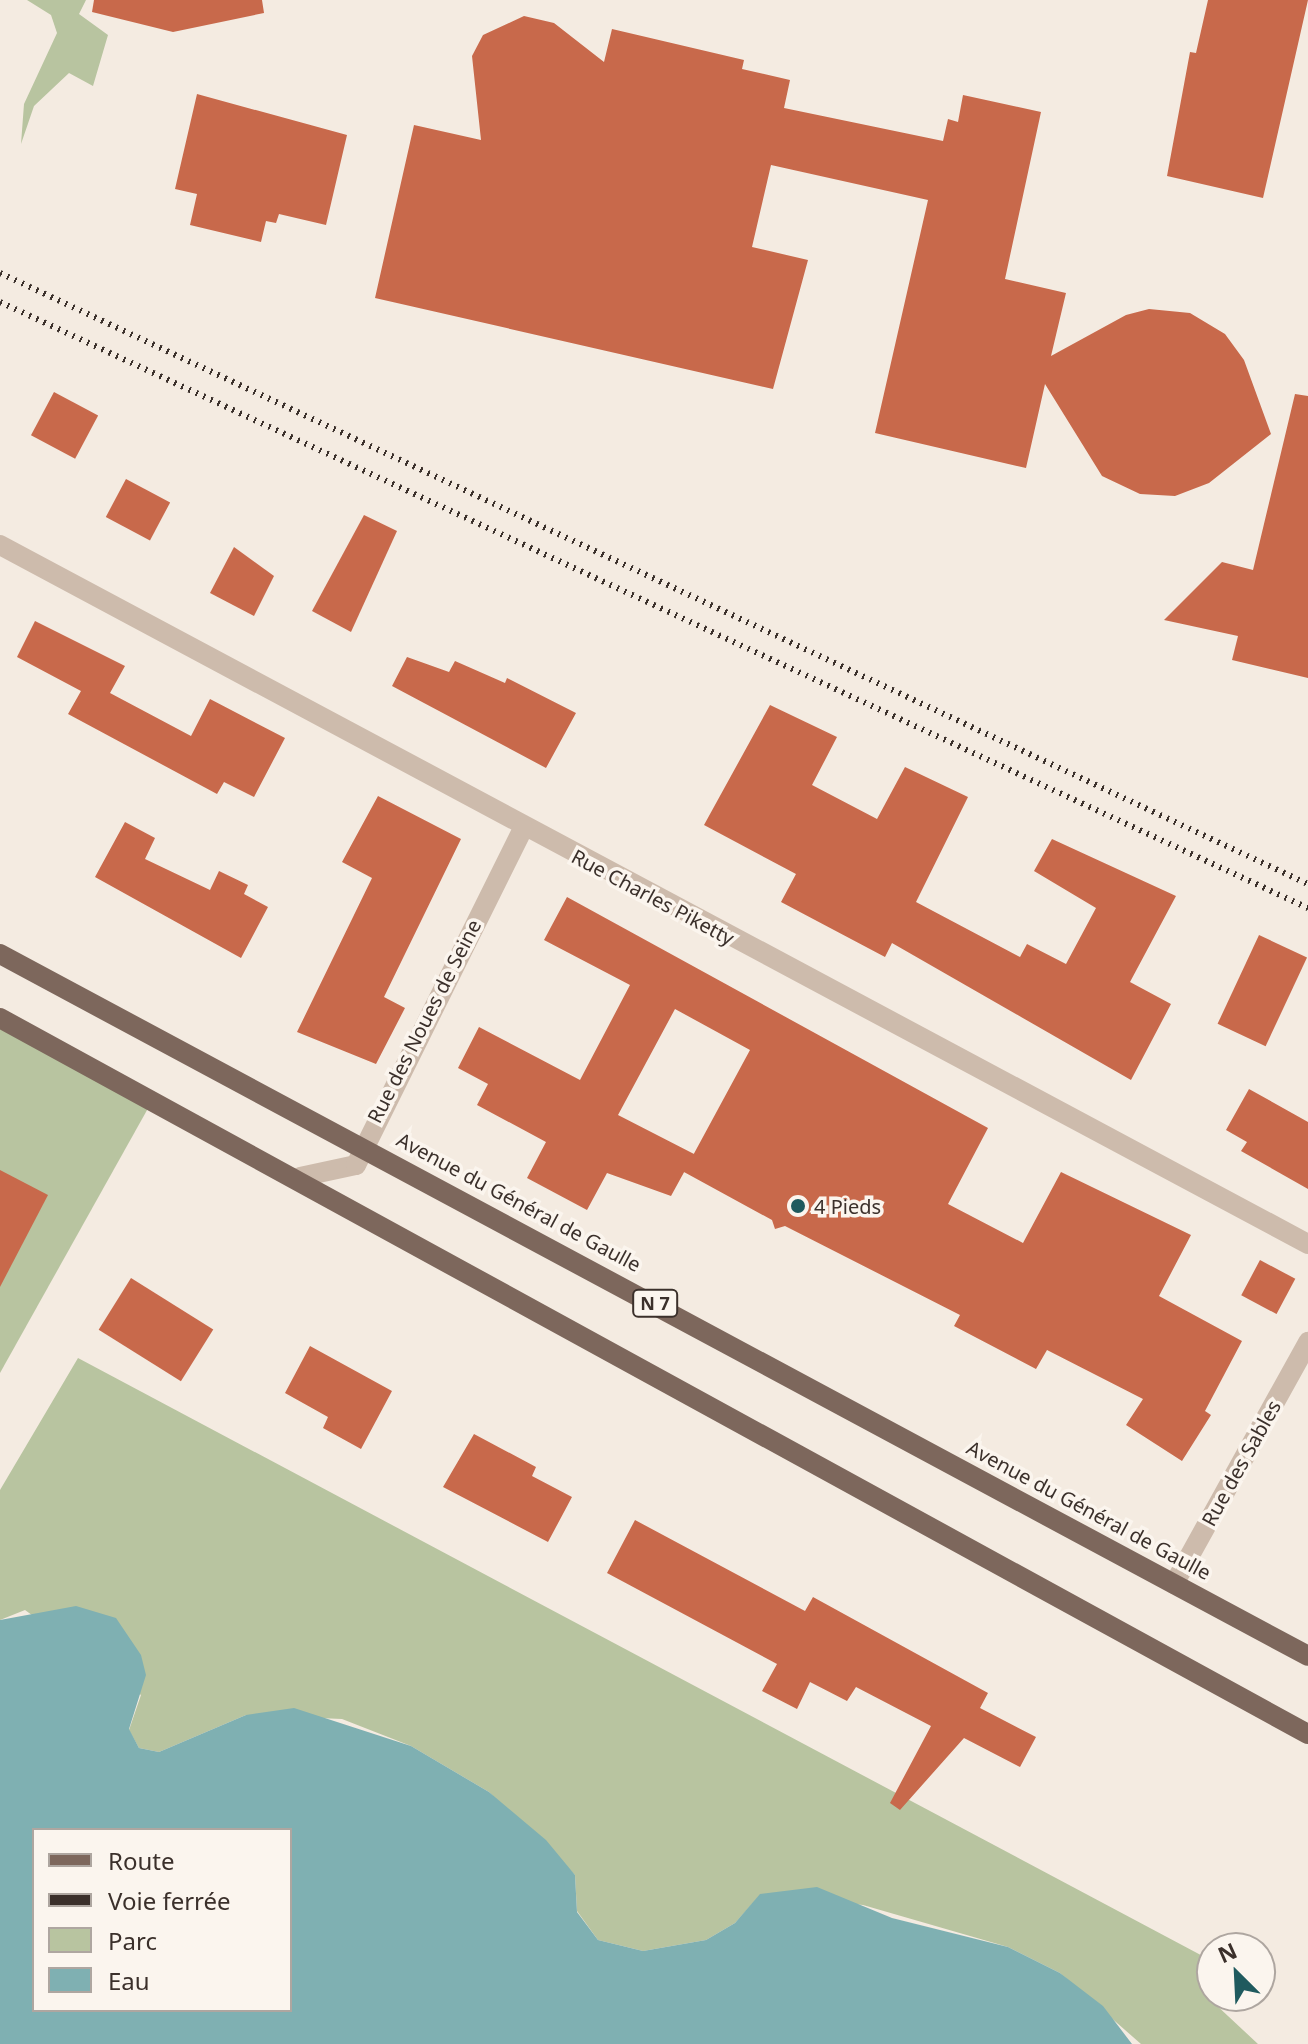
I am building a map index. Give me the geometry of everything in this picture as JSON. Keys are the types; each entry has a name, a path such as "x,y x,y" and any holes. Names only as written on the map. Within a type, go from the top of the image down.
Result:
{"main road":[{"name":"Avenue du Général de Gaulle","path":"0,954 361,1144 1308,1656"},
{"path":"0,1018 151,1103 300,1177 1308,1734"}],"street":[{"name":"Rue Charles Piketty","path":"0,545 523,828 1308,1244"},
{"name":"Rue des Noues de Seine","path":"300,1177 356,1165 361,1144 523,828"},
{"name":"Rue des Sables","path":"1174,1584 1308,1342"}],"green space":[{"path":"27,0 86,0 79,14 108,35 93,86 69,73 34,106 21,144 24,104 57,33 51,15"},
{"path":"0,1018 151,1103 0,1373"},
{"path":"78,1358 1196,1952 1196,2012 1224,2012 1258,2044 1141,2044 1060,1973 1008,1947 863,1905 761,1894 735,1923 706,1940 643,1951 598,1940 577,1911 575,1875 489,1792 411,1746 342,1719 246,1715 159,1752 139,1748 129,1730 141,1695 25,1610 0,1620 0,1490"}],"water":[{"path":"76,1606 116,1618 141,1655 146,1675 129,1729 139,1748 159,1752 246,1715 294,1708 411,1746 489,1792 546,1840 575,1875 577,1912 598,1940 643,1951 706,1940 735,1923 760,1894 817,1887 892,1918 1008,1947 1060,1973 1103,2006 1132,2044 0,2044 0,1620"}],"building":[{"path":"94,0 262,0 264,13 173,32 92,12"},
{"path":"1208,0 1308,0 1263,198 1167,176 1190,52 1196,53"},
{"path":"524,16 554,23 604,62 612,29 744,60 742,69 790,80 784,108 943,141 948,119 958,122 963,95 1041,112 1005,279 1066,293 1051,356 1126,315 1149,309 1190,313 1225,334 1244,360 1271,434 1209,483 1175,496 1140,494 1102,476 1045,384 1026,468 875,433 928,200 771,165 752,247 808,260 773,389 375,298 414,125 481,140 472,56 483,35"},
{"path":"197,94 347,135 326,225 279,214 276,223 266,221 261,242 190,225 197,194 175,189"},
{"path":"54,392 98,415 75,459 31,435"},
{"path":"1295,394 1308,396 1308,678 1232,660 1238,636 1164,620 1222,562 1253,570"},
{"path":"126,479 170,502 150,540 106,517"},
{"path":"364,515 397,531 351,632 312,611"},
{"path":"234,547 274,576 254,616 210,593"},
{"path":"35,621 125,666 110,693 191,736 210,699 285,738 254,797 224,782 217,794 68,714 81,691 17,657"},
{"path":"407,657 449,672 455,661 505,683 507,678 576,713 546,768 392,686"},
{"path":"770,705 837,737 812,785 877,819 905,767 968,797 916,902 1020,957 1027,944 1066,964 1096,908 1034,871 1052,839 1176,896 1130,982 1171,1004 1131,1080 892,943 885,957 781,902 796,874 704,825"},
{"path":"378,796 461,839 384,997 405,1008 376,1064 297,1032 372,878 342,862"},
{"path":"125,822 155,838 145,859 210,890 219,871 248,885 244,894 268,907 241,958 95,877"},
{"path":"567,897 988,1128 948,1204 1023,1243 1061,1172 1191,1235 1159,1296 1242,1341 1205,1411 1211,1415 1182,1461 1126,1425 1143,1399 1047,1350 1036,1369 954,1326 960,1315 785,1226 775,1229 772,1220 684,1172 671,1196 607,1173 587,1210 527,1178 546,1142 477,1105 488,1084 458,1068 479,1027 580,1080 630,985 544,940","holes":["675,1009 750,1050 694,1154 618,1115"]},
{"path":"1259,935 1307,957 1266,1046 1218,1024"},
{"path":"1249,1089 1308,1122 1308,1189 1241,1151 1247,1142 1226,1130"},
{"path":"0,1170 48,1195 0,1287"},
{"path":"1260,1260 1295,1279 1277,1314 1241,1295"},
{"path":"131,1278 213,1329 181,1381 99,1330"},
{"path":"310,1346 392,1391 361,1449 323,1428 328,1417 285,1393"},
{"path":"474,1434 536,1467 532,1476 572,1497 548,1542 443,1487"},
{"path":"635,1520 805,1611 813,1597 988,1693 980,1708 1036,1737 1020,1767 964,1738 900,1810 890,1803 931,1726 856,1687 847,1701 810,1682 797,1709 762,1691 777,1664 607,1573"}],"railway":[{"path":"0,273 1308,884"},
{"path":"0,302 1308,908"}],"place":[{"name":"4 Pieds","path":"798,1206"}]}
